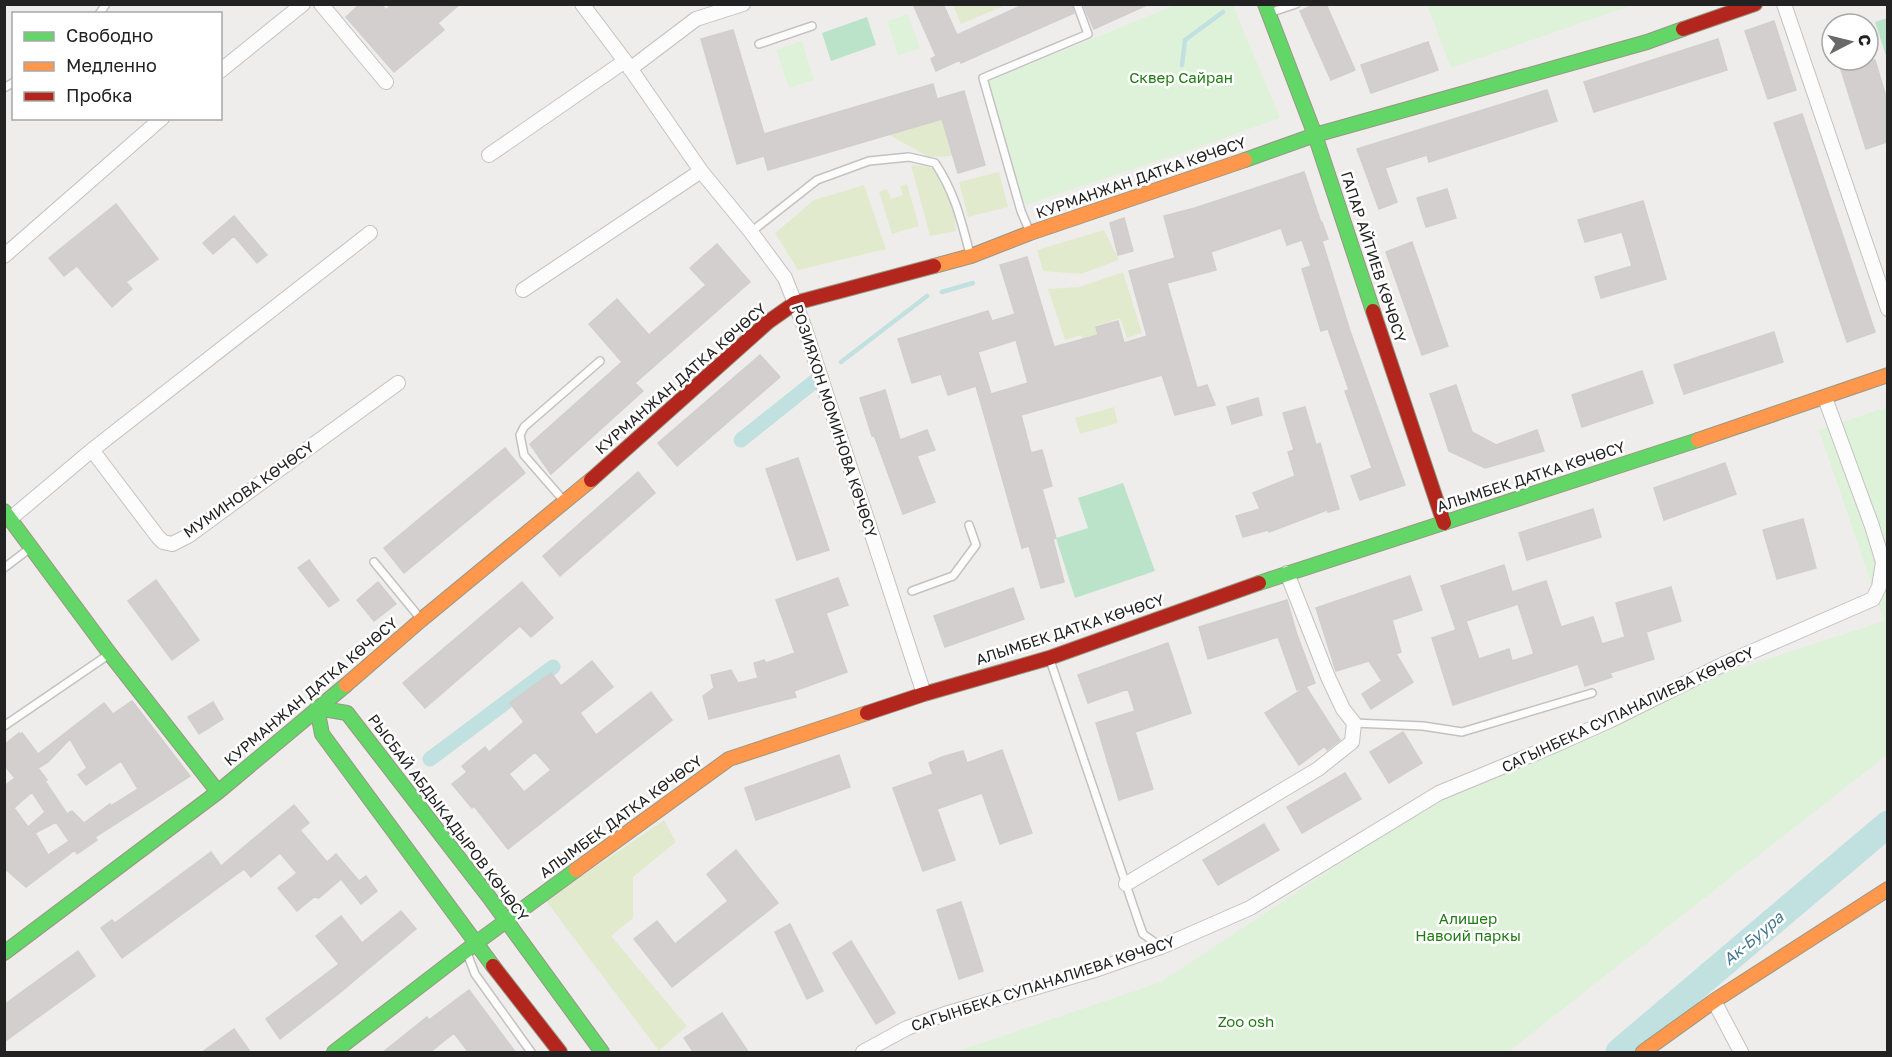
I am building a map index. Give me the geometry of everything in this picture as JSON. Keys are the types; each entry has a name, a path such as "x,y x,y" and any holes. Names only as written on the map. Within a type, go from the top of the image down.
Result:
{"main road":[{"name":"КУРМАНЖАН ДАТКА КӨЧӨСҮ","path":"4,953 218,792 421,620 565,503 768,322 795,303 971,256 1030,233 1315,135 1647,42 1755,4"},
{"name":"ГАПАР АЙТИЕВ КӨЧӨСҮ","path":"1267,9 1315,135 1444,523"},
{"name":"АЛЫМБЕК ДАТКА КӨЧӨСҮ","path":"334,1053 471,947 729,759 924,694 1049,658 1287,573 1825,398 1887,375"},
{"path":"7,515 110,654 218,792"},
{"path":"317,708 322,734 471,947 560,1053"},
{"name":"РЫСБАЙ АБДЫКАДЫРОВ КӨЧӨСҮ","path":"317,708 347,713 506,921 602,1053"},
{"path":"1643,1053 1714,1001 1887,889"}],"street":[{"path":"222,68 303,4"},
{"path":"321,4 386,82"},
{"name":"РОЗИЯХОН МОМИНОВА КӨЧӨСҮ","path":"582,4 628,65 701,171 785,278 924,694"},
{"path":"489,155 696,19 743,4"},
{"path":"1784,4 1887,309"},
{"path":"4,256 160,120"},
{"path":"523,290 701,171"},
{"path":"7,515 370,233"},
{"name":"МУМИНОВА КӨЧӨСҮ","path":"92,450 158,537 172,544 188,536 398,383"},
{"name":"САГЫНБЕКА СУПАНАЛИЕВА КӨЧӨСҮ","path":"863,1053 907,1028 1098,969 1161,947 1250,908 1439,793 1511,765 1611,720 1726,663 1873,598 1883,581 1883,562 1825,398"},
{"path":"1126,884 1318,769 1352,742 1354,723 1343,709 1333,687 1287,573"},
{"path":"1714,1001 1742,1053"}],"lane":[{"path":"1030,233 983,78 1088,34 1077,4"},
{"path":"1267,9 1296,4"},
{"path":"759,44 812,26"},
{"path":"751,232 817,180 868,161 909,157 935,163 946,179 962,218 971,256"},
{"path":"565,503 524,455 519,440 520,435 524,427 600,361"},
{"path":"912,591 953,576 976,545 969,525"},
{"path":"4,568 32,548"},
{"path":"374,562 421,620"},
{"path":"4,726 110,654"},
{"path":"1049,658 1143,934 1161,947"},
{"path":"1354,723 1423,726 1462,732 1592,693"},
{"path":"471,947 475,974 531,1053"}],"green space":[{"path":"1427,4 1633,5 1451,68"},
{"path":"953,5 1006,5 961,24"},
{"name":"Сквер Сайран","path":"1175,5 1233,5 1280,118 1025,205 989,81"},
{"path":"908,14 920,48 898,56 887,21"},
{"path":"867,17 876,45 831,61 822,33"},
{"path":"1888,18 1887,59 1880,37 1880,20"},
{"path":"802,41 814,80 789,88 776,50"},
{"path":"942,119 953,156 929,157 889,135"},
{"path":"911,165 931,167 942,181 952,205 956,231 930,236"},
{"path":"999,172 1008,207 968,217 959,182"},
{"path":"907,184 919,226 892,234 879,192 887,189 891,199 903,195 900,186"},
{"path":"864,185 886,249 798,270 775,233 814,200"},
{"path":"1104,230 1119,260 1081,274 1043,271 1037,250"},
{"path":"1123,272 1142,333 1127,338 1120,318 1095,326 1101,345 1086,350 1081,335 1065,340 1048,289 1079,287"},
{"path":"1114,407 1118,423 1080,434 1075,418"},
{"name":"Алишер Навоий паркы","path":"1887,407 1887,755 1508,1052 955,1052 1161,982 1437,799 1703,680 1884,621 1819,430"},
{"path":"1123,483 1155,571 1075,598 1056,538 1088,528 1078,498"},
{"path":"664,820 676,842 633,877 633,918 611,936 687,1026 659,1051 546,901"}],"building":[{"path":"360,4 381,4 386,10 392,4 460,4 438,23 444,30 394,72 346,17"},
{"path":"913,4 943,4 957,35 1025,4 1072,4 1074,13 961,63 960,60 936,71 931,59 936,56"},
{"path":"1083,4 1149,4 1094,29"},
{"path":"1315,4 1326,4 1355,70 1331,80 1300,11"},
{"path":"1774,21 1796,90 1768,99 1745,31"},
{"path":"733,30 764,134 933,84 937,99 964,91 985,165 958,173 942,119 768,170 764,156 737,164 701,39"},
{"path":"1718,39 1727,70 1594,112 1584,82"},
{"path":"1428,42 1438,70 1371,93 1361,65"},
{"path":"1842,72 1879,72 1887,100 1887,142 1866,149"},
{"path":"1547,90 1557,121 1429,162 1427,155 1385,168 1397,202 1379,209 1357,149"},
{"path":"1802,114 1875,332 1847,342 1774,123"},
{"path":"1304,172 1328,239 1322,241 1350,331 1405,485 1360,500 1351,476 1372,468 1345,391 1349,390 1328,329 1321,331 1302,269 1311,266 1302,240 1287,245 1281,228 1211,252 1216,270 1167,283 1197,388 1207,385 1215,405 1175,415 1162,375 1021,415 1031,453 1042,450 1052,486 1042,489 1056,538 1053,539 1064,582 1041,588 1029,546 1022,548 976,386 948,395 941,374 912,383 898,339 988,311 992,321 1015,314 1000,265 1027,257 1054,347 1098,335 1096,327 1118,321 1124,343 1147,336 1129,271 1175,258 1164,216","holes":["1016,340 1028,383 991,394 978,352"]},
{"path":"1447,189 1456,218 1426,227 1417,198"},
{"path":"1643,201 1666,279 1601,298 1595,277 1632,266 1622,232 1585,242 1578,220"},
{"path":"116,204 158,259 126,282 132,289 112,307 77,266 64,276 49,258"},
{"path":"234,216 267,255 257,263 234,236 213,254 203,243"},
{"path":"1124,218 1133,251 1118,255 1110,223"},
{"path":"1412,242 1448,346 1422,355 1386,252"},
{"path":"717,244 750,282 635,383 643,391 551,474 530,444 622,362 589,324 617,299 649,335 706,285 690,268"},
{"path":"1774,332 1783,362 1684,394 1674,365"},
{"path":"760,355 780,377 677,466 658,443"},
{"path":"1642,371 1653,403 1582,427 1572,395"},
{"path":"1456,385 1472,432 1496,445 1537,430 1544,451 1485,468 1449,451 1430,394"},
{"path":"885,390 900,440 927,430 935,450 917,456 935,502 903,514 874,435 872,436 860,398"},
{"path":"1258,398 1262,415 1232,424 1227,407"},
{"path":"1305,407 1316,445 1320,443 1339,509 1328,512 1327,510 1269,532 1268,530 1243,537 1236,516 1260,509 1253,493 1295,476 1288,452 1294,450 1283,413"},
{"path":"505,448 525,473 404,573 384,548"},
{"path":"798,458 829,550 797,560 766,469"},
{"path":"1725,463 1736,494 1664,520 1654,488"},
{"path":"638,472 655,493 560,576 543,556"},
{"path":"1593,509 1601,537 1527,560 1519,533"},
{"path":"1803,519 1816,568 1777,579 1763,530"},
{"path":"309,560 339,600 329,607 298,568"},
{"path":"1504,565 1512,592 1546,581 1561,627 1593,617 1602,644 1625,637 1616,603 1671,587 1681,621 1646,632 1654,659 1610,673 1612,677 1585,686 1578,664 1453,705 1432,638 1456,630 1441,586","holes":["1518,604 1534,654 1512,661 1509,649 1479,659 1466,621"]},
{"path":"1410,576 1422,610 1392,620 1401,652 1396,654 1413,682 1371,709 1362,694 1382,681 1369,661 1336,671 1316,608"},
{"path":"838,578 848,605 826,613 847,672 794,691 796,697 709,719 703,696 714,688 711,675 731,670 738,683 758,678 754,663 764,660 766,663 795,653 776,600"},
{"path":"156,580 199,640 172,660 128,601"},
{"path":"378,582 396,604 374,621 357,600"},
{"path":"522,582 553,618 531,637 520,626 425,708 403,683"},
{"path":"1013,588 1024,619 945,647 934,616"},
{"path":"1287,600 1315,683 1297,690 1278,637 1208,659 1199,627"},
{"path":"1168,643 1191,713 1135,732 1153,789 1119,800 1096,723 1135,711 1128,689 1088,703 1078,675"},
{"path":"592,661 613,687 580,713 596,735 651,692 672,720 508,849 474,806 472,808 452,784 467,772 462,766 485,747 489,752 524,722 510,703 551,673 561,686","holes":["535,752 551,770 524,792 509,774"]},
{"path":"1306,687 1340,740 1327,750 1325,746 1299,765 1265,713"},
{"path":"132,701 190,776 95,837 97,840 77,854 75,850 26,887 4,868 4,786 15,778 4,765 4,745 22,733 38,754 104,703 113,714","holes":["70,739 87,768 78,775 86,785 121,761 138,789 111,806 110,804 84,823 72,811 67,814 38,768 48,762","32,792 45,812 28,827 14,808","56,822 69,841 48,855 35,833"]},
{"path":"213,702 223,719 199,734 188,717"},
{"path":"1403,732 1422,763 1389,783 1370,752"},
{"path":"1002,750 1032,833 1000,844 982,793 937,809 955,860 923,871 893,788 933,774 929,763 942,757 963,751 967,763"},
{"path":"839,755 850,787 756,820 745,788"},
{"path":"1345,773 1361,799 1302,833 1287,807"},
{"path":"294,805 309,823 300,830 327,862 336,854 359,881 366,876 377,891 361,904 341,879 319,898 314,897 297,911 278,888 297,873 280,853 251,877 244,869 122,958 101,928 112,920 115,923 211,852 221,866"},
{"path":"1264,824 1279,850 1218,885 1203,860"},
{"path":"736,850 778,903 672,987 634,939 657,921 675,944 728,901 707,874"},
{"path":"961,902 983,971 959,979 937,910"},
{"path":"401,911 416,929 280,1039 266,1019 339,964 316,936 341,916 362,943"},
{"path":"790,924 823,991 807,999 775,932"},
{"path":"851,941 895,1013 876,1024 833,953"},
{"path":"78,951 95,976 4,1042 4,1005"},
{"path":"469,990 516,1053 469,1053 454,1033 429,1053 382,1053 427,1017 429,1020"},
{"path":"722,1013 749,1053 694,1053 684,1038"},
{"path":"234,1029 251,1053 201,1053"}],"waterway":[{"path":"1182,65 1185,40 1223,12"},
{"path":"942,292 973,283"},
{"path":"841,362 927,296"},
{"path":"741,440 815,381"},
{"path":"430,759 553,667"},
{"name":"Ак-Буура","path":"1619,1052 1888,824"}],"traffic: fast":[{"path":"1265,4 1315,135 1373,311"},
{"path":"1245,160 1315,135 1647,42 1683,29"},
{"path":"1259,583 1698,440"},
{"path":"4,511 110,654 218,792"},
{"path":"4,953 218,792 346,685"},
{"path":"317,708 347,713 489,897 602,1052"},
{"path":"317,708 322,734 493,966"},
{"path":"334,1052 576,870"}],"traffic: slow":[{"path":"934,266 971,256 1030,233 1245,160"},
{"path":"1698,440 1888,375"},
{"path":"346,685 591,480"},
{"path":"576,870 729,759 867,713"},
{"path":"1643,1052 1714,1001 1888,889"}],"traffic: jam":[{"path":"1683,29 1755,4"},
{"path":"591,480 768,322 795,303 934,266"},
{"path":"1373,311 1444,523"},
{"path":"867,713 1049,658 1259,583"},
{"path":"493,966 560,1052"}],"park label":[{"name":"Zoo osh","path":"1246,1022"}]}
